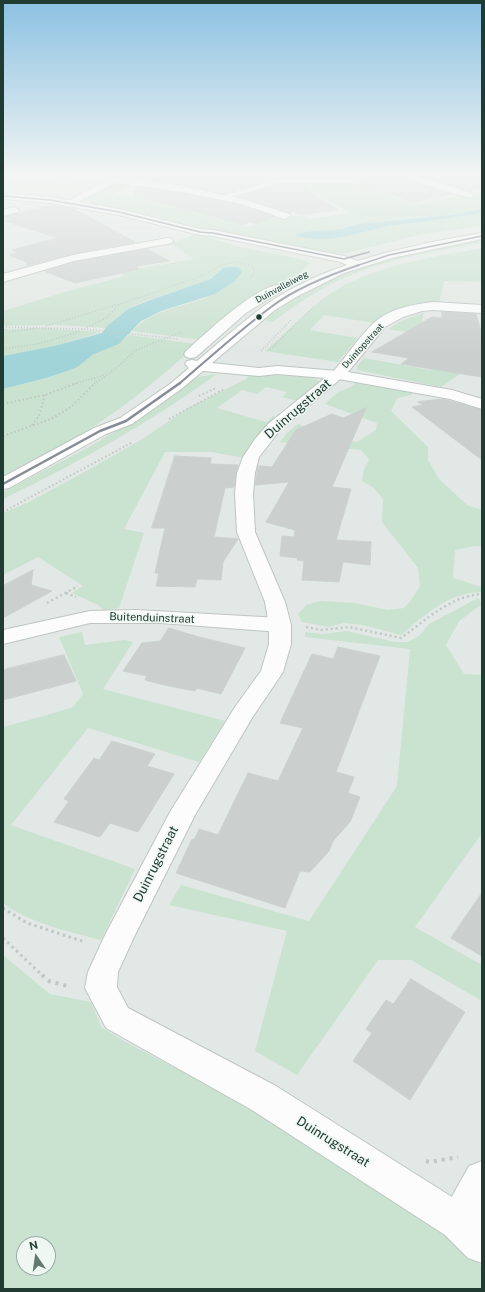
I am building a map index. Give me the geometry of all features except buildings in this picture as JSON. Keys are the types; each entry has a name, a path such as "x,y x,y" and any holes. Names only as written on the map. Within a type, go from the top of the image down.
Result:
{"street":[{"path":"213,233 345,263"},
{"name":"Duinvalleiweg","path":"205,362 181,363 256,300 296,279 416,240 453,233"},
{"name":"Duinvalleiweg","path":"3,484 100,431 126,421 175,387 271,308 292,294 320,280 345,263 482,236"},
{"path":"3,278 73,258 168,241"},
{"name":"Duintopstraat","path":"338,375 380,324 398,314 421,307 433,306 482,309"},
{"path":"205,362 259,372 277,370 338,375 452,395 482,404"},
{"name":"Duinrugstraat","path":"338,375 274,427 251,456 246,473 244,493 246,532 275,602 280,625 280,644 272,672 243,713 183,812 120,935 103,972 101,988 116,1018 264,1098 470,1233"},
{"name":"Duinvalleiweg","path":"100,431 112,417 157,383"},
{"name":"Buitenduinstraat","path":"3,637 83,619 104,616 136,616 280,625"},
{"path":"470,1233 473,1168"}],"path":[{"path":"3,333 42,327 120,304 199,277 214,268 227,263 243,263 253,267 255,272 248,283"},
{"path":"3,349 38,344 84,329 106,318 120,304"},
{"path":"3,327 42,327 132,333"},
{"path":"3,436 51,419 71,407 92,385 136,350 186,330"},
{"path":"3,404 45,395 63,387 106,375"},
{"path":"28,428 35,423 44,403 45,395"},
{"path":"280,625 321,630 349,627 401,638 438,611 459,598 473,593 482,594"},
{"path":"3,908 27,923 113,952"},
{"path":"3,938 49,981 75,988 101,988"},
{"path":"424,1161 430,1162 453,1156 473,1168"}],"green space":[{"path":"221,233 305,233 297,236 321,239 356,233 428,233 347,253 322,253"},
{"path":"197,234 240,247 300,259 308,262 309,264 295,276 263,293 203,340 132,331 141,323 161,312 217,293 235,281 236,267 223,269 213,278 196,285 140,303 116,318 106,328 59,325 3,326 3,311 68,291 125,276 121,272 194,259 171,243"},
{"path":"482,238 482,243 422,254 364,270 319,291 299,303 273,322 266,321 267,315 285,301 331,278 396,255"},
{"path":"482,248 482,282 444,281 439,303 374,323 324,315 310,330 358,338 338,362 265,351 321,300 339,288 377,271 398,265"},
{"path":"424,312 420,329 482,336 482,359 441,387 357,370 357,366 364,358 430,370 451,340 388,329 401,321"},
{"path":"46,328 102,332 54,346 3,356 3,329"},
{"path":"129,335 197,344 177,363 134,398 99,423 3,476 3,389 46,378 76,368 94,354 119,344"},
{"path":"217,374 139,426 86,457 3,499 3,492 89,447 130,423 197,377"},
{"path":"250,374 311,377 318,380 319,383 298,401 282,397 287,392 266,387 257,394 242,390 217,408 266,422 273,416 277,418 244,458 212,452 165,452 124,529 144,533 119,608 104,610 98,605 72,593 83,586 38,557 3,575 3,513 29,502 79,475 141,440 190,407 246,379"},
{"path":"358,381 414,391 411,395 397,398 391,411 428,447 428,460 439,479 467,505 482,510 482,546 455,550 453,578 482,587 482,592 470,593 448,600 428,613 401,635 363,625 344,623 328,627 302,622 298,614 306,605 320,601 355,603 388,610 404,608 420,586 418,568 382,522 383,499 374,488 362,481 363,472 369,459 361,450 280,442 287,433 298,424 323,434 357,442 376,430 377,423 325,404 338,392 351,387"},
{"path":"478,598 482,604 459,621 446,645 464,674 482,675 482,833 415,927 482,965 482,1001 411,960 378,960 297,1075 255,1051 287,931 169,905 181,885 309,921 397,786 410,649 305,637 305,632 322,634 347,631 395,642 408,642 419,636 429,624"},
{"path":"82,632 85,645 124,640 133,642 103,689 225,721 199,762 88,728 11,825 135,869 101,940 38,922 3,903 3,727 73,707 83,694 59,637"},
{"path":"3,955 50,994 91,1002 101,1027 122,1040 274,1120 452,1238 482,1267 482,1289 3,1289"}],"water":[{"path":"360,233 344,237 321,239 297,236 296,234"},
{"path":"240,267 239,268 242,272 235,281 215,294 161,311 141,321 119,344 94,354 76,368 46,378 3,389 3,356 54,346 102,333 108,325 128,309 211,279 223,268"}],"transit line":[{"path":"214,233 344,259 369,252"},
{"path":"3,484 100,431 126,421 175,387 271,307 292,294 340,271 389,255 482,236"}]}
